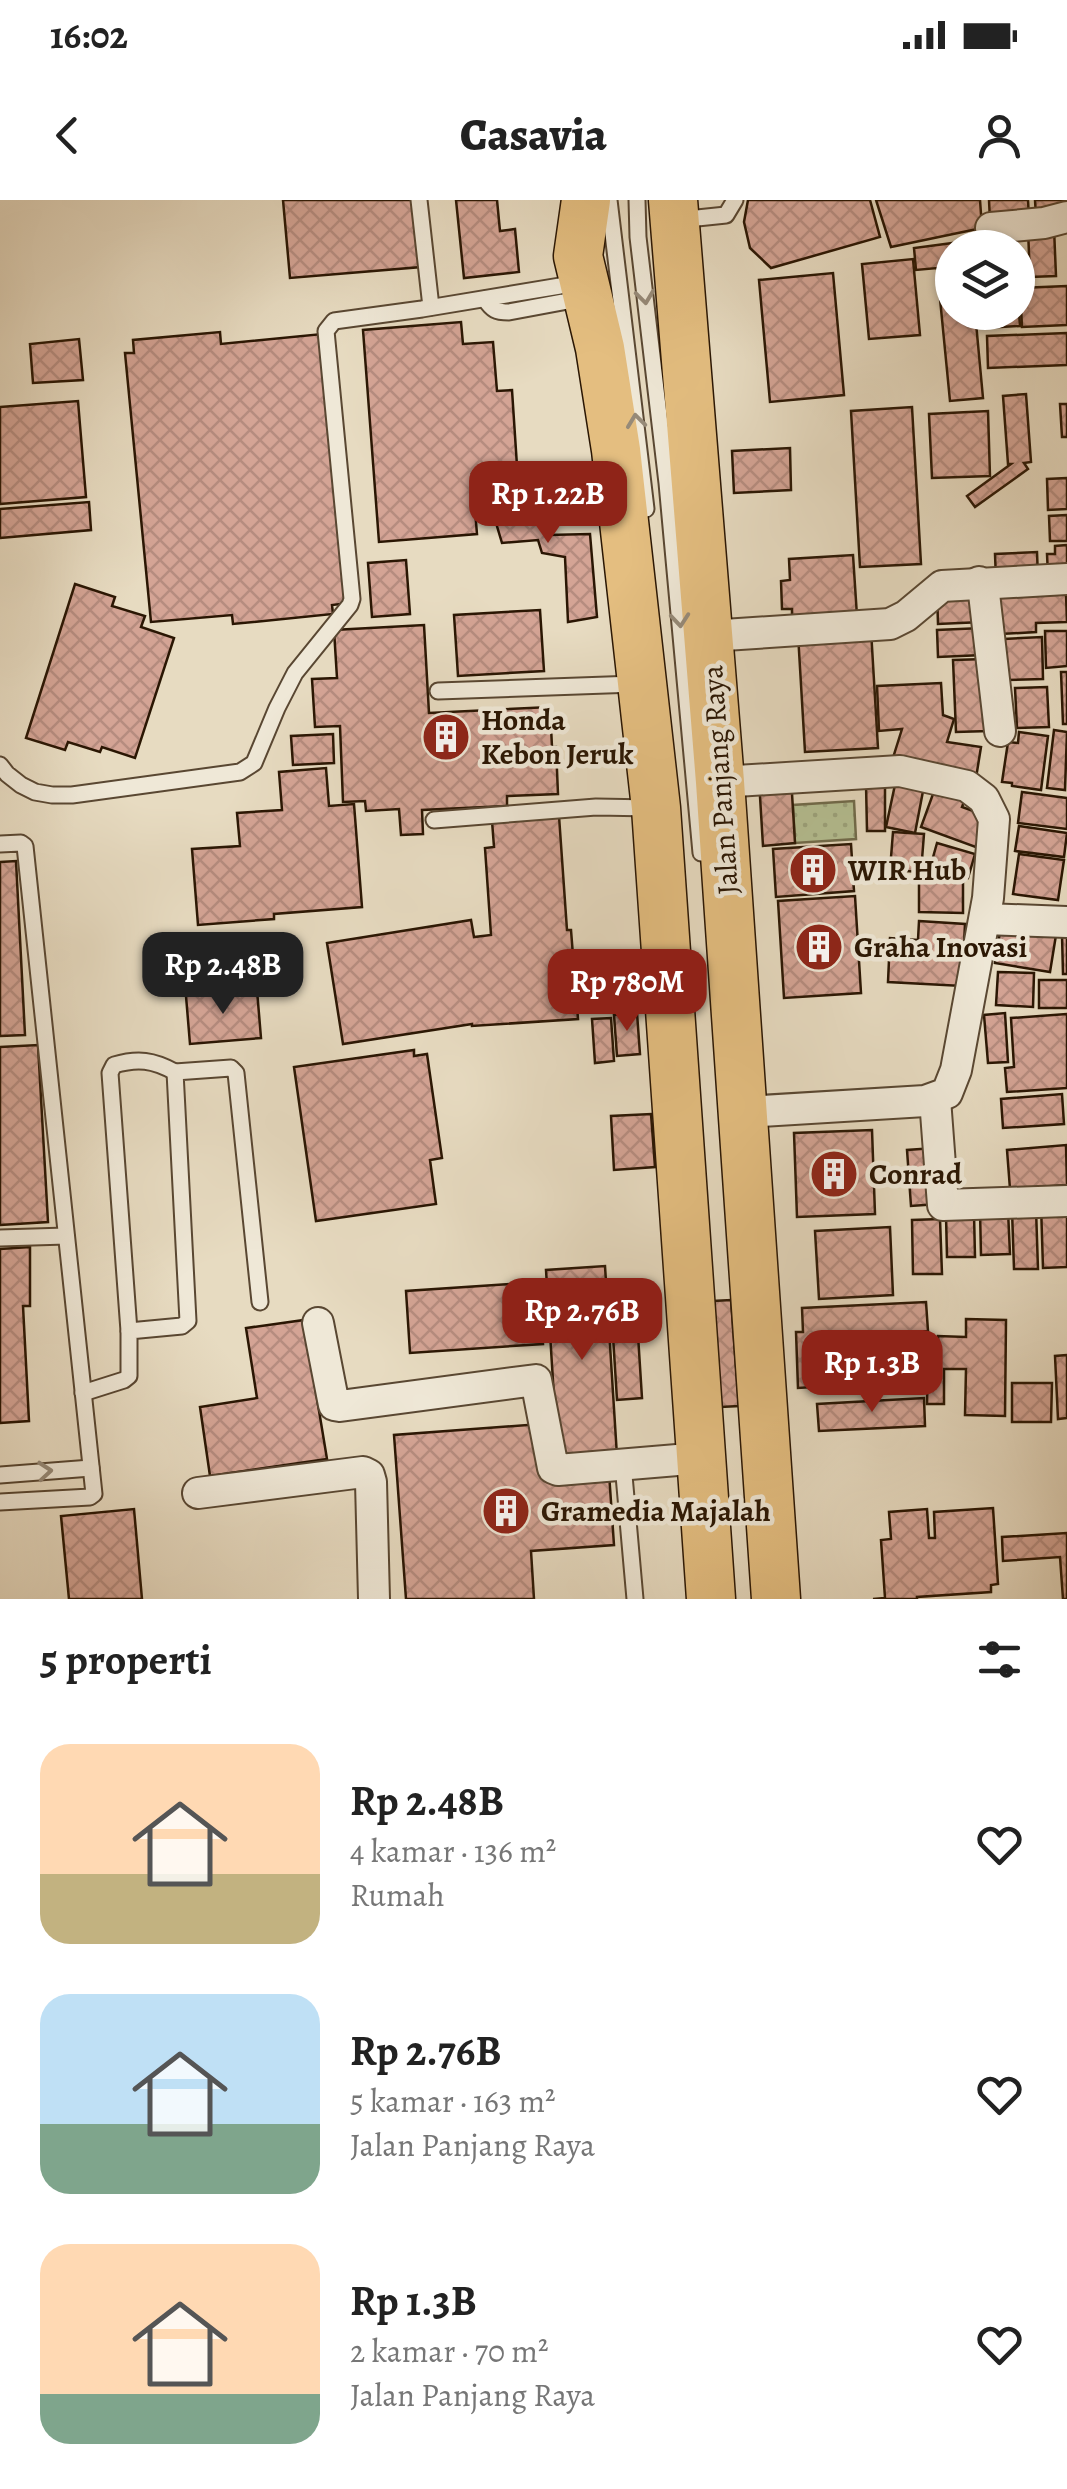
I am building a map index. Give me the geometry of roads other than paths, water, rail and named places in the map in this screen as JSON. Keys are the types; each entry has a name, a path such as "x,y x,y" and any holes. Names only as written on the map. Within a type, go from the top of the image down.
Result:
{"main road":[{"path":"555,200 584,278 600,348 644,683 711,1599"},
{"path":"584,278 586,200"},
{"name":"Jalan Panjang Raya","path":"661,207 709,636 776,1599"}],"street":[{"path":"991,228 1044,224 1067,217"},
{"path":"709,636 890,624 906,616 937,588 979,582 1067,580"},
{"path":"979,582 983,585 1000,731"},
{"path":"720,782 900,770 967,786 984,799 994,819 985,919 956,1070 947,1092 935,1098 744,1112"},
{"path":"985,919 1067,922"},
{"path":"935,1098 943,1205 1067,1201"},
{"path":"318,1323 334,1405 536,1380 553,1468 701,1458"},
{"path":"198,1492 369,1474 374,1599"}],"lane":[{"path":"419,200 431,307"},
{"path":"609,200 649,534"},
{"path":"703,873 667,483 638,237 661,207 726,215 736,200"},
{"path":"0,764 6,774 34,792 72,795 240,772 254,763 295,673 352,599 326,330 334,322 485,299 496,312 509,312 584,278"},
{"path":"438,691 644,683"},
{"path":"434,820 596,806 656,808"},
{"path":"0,844 26,846 94,1494 0,1502"},
{"path":"83,1393 129,1376 110,1072 114,1065 140,1060 156,1062 174,1072 231,1068 236,1073 260,1302"},
{"path":"129,1331 182,1326 188,1321 174,1072"},
{"path":"0,1238 66,1236"},
{"path":"624,1464 635,1599"},
{"path":"0,1475 91,1468"}],"place":[{"name":"Honda Kebon Jeruk","path":"446,737"},
{"name":"WIR Hub","path":"813,870"},
{"name":"Graha Inovasi","path":"819,947"},
{"name":"Conrad","path":"834,1174"},
{"name":"Gramedia Majalah","path":"506,1511"}]}
